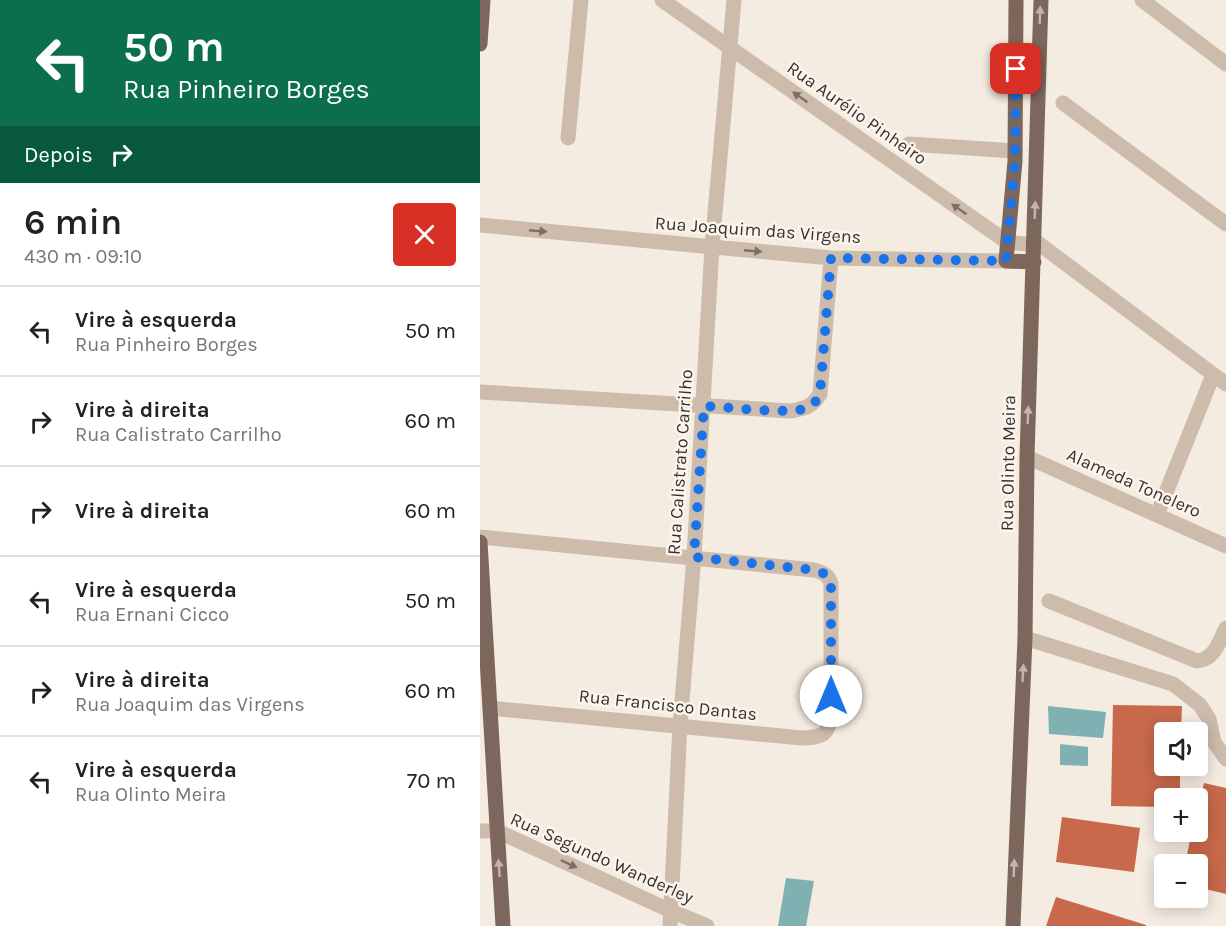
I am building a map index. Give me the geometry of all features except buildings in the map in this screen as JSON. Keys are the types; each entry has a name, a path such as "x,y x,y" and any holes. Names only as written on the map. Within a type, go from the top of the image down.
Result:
{"main road":[{"path":"480,44 483,0"},
{"path":"1006,261 1015,151 1016,0"},
{"name":"Rua Olinto Meira","path":"1013,926 1025,638 1027,457 1041,0"},
{"name":"Rua Joaquim das Virgens","path":"1006,261 1034,262"},
{"path":"480,542 483,655 490,708 503,926"}],"street":[{"path":"567,138 581,0"},
{"name":"Rua Aurélio Pinheiro","path":"662,0 1007,242 1034,243 1220,379"},
{"name":"Rua Calistrato Carrilho","path":"670,919 680,725 694,557 712,247 734,0"},
{"path":"1142,0 1226,64"},
{"path":"1063,103 1226,225"},
{"path":"909,144 1015,151"},
{"name":"Rua Joaquim das Virgens","path":"480,225 831,258 1006,261"},
{"path":"480,392 792,411 808,408 814,404 820,394 831,258"},
{"path":"1156,515 1220,379"},
{"name":"Alameda Tonelero","path":"1027,457 1226,546"},
{"path":"480,537 694,557"},
{"name":"Rua Francisco Dantas","path":"490,708 802,738 818,737 824,734 829,728 831,718 831,584 829,577 814,570 694,557"},
{"path":"1050,601 1190,660 1202,661 1212,656 1226,628"},
{"path":"1025,638 1173,684 1200,705 1209,719 1214,742 1226,759"},
{"name":"Rua Segundo Wanderley","path":"480,831 497,831 670,919 707,926"}],"water":[{"path":"1048,706 1106,712 1103,738 1049,734"},
{"path":"1060,744 1088,747 1088,766 1060,765"},
{"path":"786,878 814,881 806,926 778,926"}],"route":[{"path":"831,696 831,584 829,577 814,570 694,557 704,406 792,411 808,408 814,404 820,394 831,258 1006,261 1015,161 1016,69"}]}
